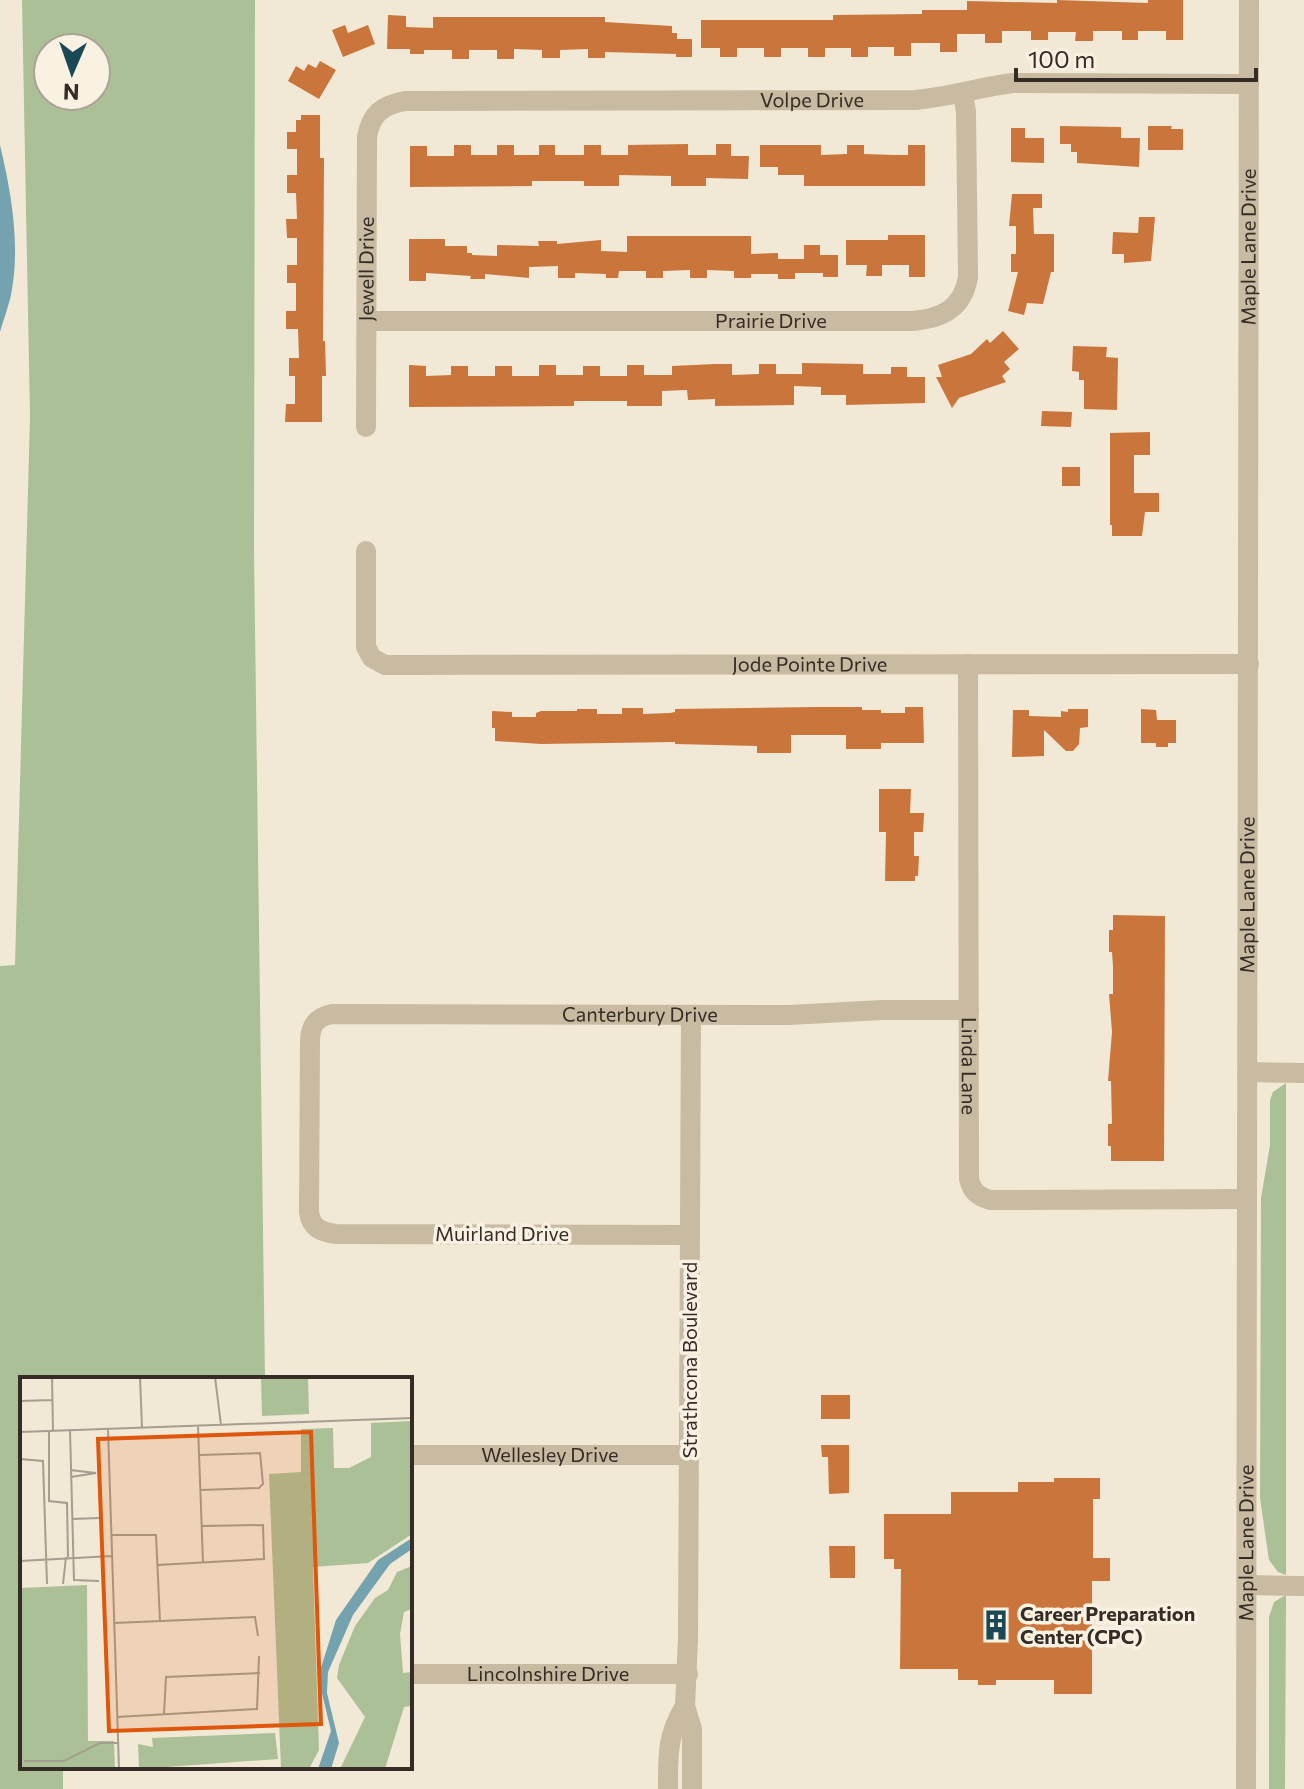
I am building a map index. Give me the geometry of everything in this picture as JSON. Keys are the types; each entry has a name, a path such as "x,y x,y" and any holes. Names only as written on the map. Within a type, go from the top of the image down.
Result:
{"street":[{"name":"Maple Lane Drive","path":"1246,1789 1249,0"},
{"name":"Volpe Drive","path":"377,112 405,101 915,100 948,97 1013,83 1249,84"},
{"name":"Prairie Drive","path":"367,321 911,321 939,317 958,303 968,277 966,112 963,93"},
{"name":"Jewell Drive","path":"366,427 367,137 369,124 377,112"},
{"name":"Jode Pointe Drive","path":"366,551 366,647 372,658 385,665 1249,664"},
{"name":"Linda Lane","path":"968,664 969,1179 972,1189 980,1197 990,1200 1247,1199"},
{"name":"Canterbury Drive","path":"316,1228 310,1221 309,1212 310,1042 314,1022 321,1016 691,1015 969,1010"},
{"name":"Strathcona Boulevard","path":"691,1015 688,1674 685,1706 692,1729 692,1780"},
{"path":"1247,1072 1304,1073"},
{"name":"Muirland Drive","path":"316,1228 336,1234 690,1235"},
{"name":"Wellesley Drive","path":"412,1455 689,1455"},
{"path":"1247,1585 1304,1586"},
{"name":"Lincolnshire Drive","path":"412,1674 688,1674"},
{"name":"Strathcona Boulevard","path":"668,1780 672,1726 685,1706"},
{"path":"668,1780 692,1780"}],"green space":[{"path":"22,0 255,0 254,551 265,1377 20,1377 20,1769 63,1769 63,1789 0,1789 0,966 15,965 30,417"},
{"path":"1286,1083 1286,1575 1278,1572 1269,1560 1260,1498 1261,1198 1270,1145 1270,1100 1273,1092"},
{"path":"1286,1595 1285,1789 1269,1789 1269,1617 1274,1602"}],"water":[{"path":"0,145 11,198 15,253 11,294 0,332"}],"building":[{"path":"1057,0 1148,3 1148,0 1183,0 1183,40 1166,40 1166,31 1138,31 1138,40 1122,40 1122,31 1093,31 1093,41 1075,41 1076,32 1048,32 1048,40 1031,40 1031,31 1002,31 1002,43 985,43 985,34 957,34 957,52 940,52 940,43 911,43 911,56 894,56 894,47 868,47 868,57 851,57 851,48 825,48 825,57 808,57 808,48 781,48 781,57 764,57 764,48 737,48 737,57 720,57 720,48 701,48 701,20 833,20 833,15 967,10 967,1 1057,3"},
{"path":"388,15 406,16 406,27 433,28 433,17 605,17 605,22 672,26 672,33 677,33 677,39 692,39 692,57 605,52 605,58 588,58 588,49 560,50 560,58 542,58 542,50 514,49 514,59 497,59 497,50 469,50 469,59 452,59 452,50 424,50 424,54 410,54 410,49 387,49"},
{"path":"345,25 348,33 368,25 375,44 343,57 332,30"},
{"path":"320,61 336,70 319,99 288,81 296,66 304,71 308,64 316,68"},
{"path":"301,115 320,115 320,158 324,158 323,341 326,376 322,376 322,422 285,422 286,404 295,404 295,376 289,376 289,358 299,358 298,329 286,329 286,311 296,311 296,283 287,283 287,265 297,265 297,238 287,238 286,219 297,219 296,193 287,193 287,175 297,175 297,149 287,149 287,132 296,132 296,120 301,120"},
{"path":"1060,126 1121,127 1121,138 1140,138 1139,167 1077,163 1077,152 1071,152 1071,144 1060,144"},
{"path":"1148,126 1183,129 1183,150 1148,150"},
{"path":"1011,128 1025,128 1025,138 1044,138 1044,163 1011,162"},
{"path":"688,144 688,155 716,155 716,144 731,144 731,156 749,156 748,179 706,178 706,186 671,186 671,176 619,175 619,186 584,186 584,181 532,181 532,186 410,187 410,146 427,146 427,156 454,156 454,145 471,145 471,155 497,155 497,145 514,145 514,155 539,155 539,145 555,145 555,155 584,155 584,145 601,145 601,155 628,155 628,145"},
{"path":"760,145 821,145 821,155 847,154 847,145 864,145 864,154 908,155 908,145 925,145 925,186 804,186 804,175 778,175 778,167 760,167"},
{"path":"1012,194 1042,194 1042,208 1033,208 1034,234 1054,234 1054,272 1051,272 1043,304 1027,303 1024,315 1008,311 1018,272 1011,272 1011,254 1016,254 1016,226 1009,226"},
{"path":"1139,217 1155,217 1151,261 1124,263 1124,254 1112,254 1113,232 1138,233"},
{"path":"888,235 925,235 925,277 909,277 909,265 882,265 882,276 866,276 867,265 846,265 846,240 888,240"},
{"path":"627,236 751,236 751,254 778,253 778,259 804,259 804,245 820,245 820,255 838,255 838,277 823,277 823,273 795,273 795,279 778,279 778,274 751,274 751,278 734,278 734,271 707,270 707,278 690,278 690,270 663,271 663,278 646,278 646,271 619,271 618,278 606,278 606,274 575,273 575,278 558,278 558,266 529,267 529,278 485,274 485,279 470,279 471,276 426,273 426,281 409,281 409,239 445,239 445,246 467,246 467,253 472,255 497,256 497,245 539,246 538,241 557,241 557,244 601,240 601,251 627,252"},
{"path":"1003,331 1019,349 1004,362 1010,369 1002,376 1006,382 959,398 952,408 936,377 942,377 938,365 971,354 987,339 990,343"},
{"path":"1073,346 1107,347 1106,357 1118,358 1117,410 1084,409 1084,380 1079,380 1079,372 1072,371"},
{"path":"802,363 863,364 863,374 891,374 891,367 907,367 907,377 925,377 925,403 846,405 846,395 821,395 821,387 794,386 794,405 715,406 715,399 688,400 687,390 662,391 662,406 627,406 627,401 574,401 574,406 409,407 409,365 426,366 426,376 451,375 451,366 468,366 468,376 495,376 495,366 512,366 512,376 539,376 539,365 556,365 556,375 583,375 583,366 600,366 600,376 627,376 627,365 644,365 644,375 672,375 672,366 715,364 732,364 732,375 759,374 759,364 776,364 776,374 802,374"},
{"path":"1042,411 1072,412 1071,427 1041,426"},
{"path":"1150,432 1150,455 1134,455 1134,493 1159,493 1159,512 1145,512 1142,536 1112,536 1110,433"},
{"path":"1062,467 1080,467 1080,486 1062,486"},
{"path":"862,707 862,710 881,710 881,713 905,713 905,707 923,707 924,743 881,743 881,749 846,749 846,735 791,735 791,753 757,753 757,746 675,742 541,744 495,741 495,728 492,728 492,711 512,712 512,717 536,717 536,713 541,711 577,709 597,709 597,714 622,714 622,708 643,708 643,714 670,713 675,709"},
{"path":"1068,709 1088,709 1088,727 1080,728 1079,744 1073,751 1066,751 1044,730 1044,756 1012,757 1013,710 1029,710 1029,716 1061,717 1061,711 1068,712"},
{"path":"1141,709 1156,710 1157,720 1176,720 1176,743 1156,747 1156,743 1141,743"},
{"path":"879,789 911,789 910,813 924,813 923,832 914,832 914,856 919,856 915,881 885,881 886,832 879,832"},
{"path":"1113,915 1165,916 1164,1161 1111,1161 1108,1124 1112,1124 1111,1081 1108,1081 1112,1032 1109,994 1113,994 1113,966 1112,952 1109,952 1109,930 1113,930"},
{"path":"821,1395 850,1395 850,1419 821,1419"},
{"path":"821,1445 849,1445 849,1493 829,1494 828,1457 822,1457"},
{"name":"Career Preparation Center (CPC)","path":"1054,1478 1100,1478 1100,1499 1093,1499 1093,1558 1110,1558 1110,1581 1092,1581 1092,1694 1054,1694 1054,1680 996,1680 996,1685 978,1685 978,1680 958,1680 958,1669 900,1669 901,1569 894,1569 894,1559 884,1559 884,1514 951,1514 951,1492 1018,1492 1018,1482 1054,1482"},
{"path":"829,1546 855,1546 855,1578 830,1578"}],"place":[{"name":"Career Preparation Center (CPC)","path":"996,1625"}]}
